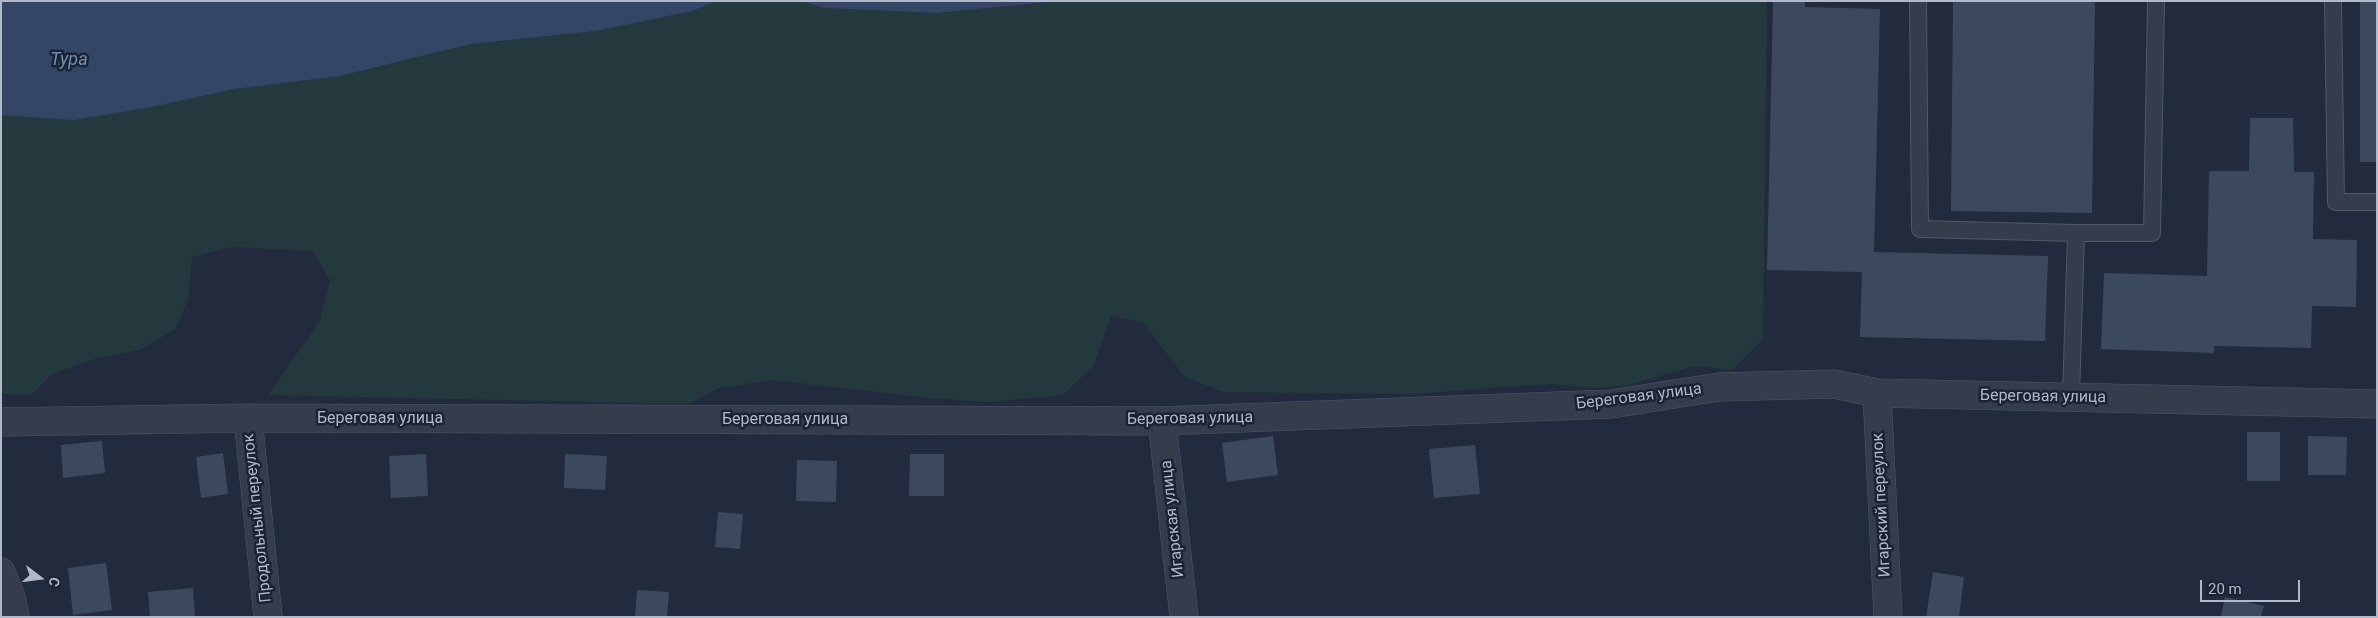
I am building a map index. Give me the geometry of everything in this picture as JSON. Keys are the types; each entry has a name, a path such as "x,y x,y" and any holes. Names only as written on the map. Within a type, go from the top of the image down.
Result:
{"street":[{"name":"Береговая улица","path":"1,422 248,418 1162,421 1611,404 1719,387 1834,384 1877,393 2377,404"},
{"name":"Игарский переулок","path":"1877,393 1888,617"},
{"name":"Продольный переулок","path":"248,418 268,617"},
{"name":"Игарская улица","path":"1162,421 1184,617"},
{"path":"1,572 11,597 15,617"}],"lane":[{"path":"1918,1 1920,229 2076,233 2152,233 2156,1"},
{"path":"2333,1 2336,202 2377,202"},
{"path":"2071,397 2076,233"}],"green space":[{"path":"716,1 801,1 824,8 937,13 1061,1 1767,1 1763,339 1732,370 1695,366 1628,385 1596,388 1551,384 1417,394 1224,392 1185,377 1142,322 1111,316 1094,365 1063,395 989,402 929,398 772,380 719,388 689,404 268,395 320,321 330,280 313,251 232,247 192,257 188,300 175,329 140,350 98,358 52,374 31,395 1,394 1,115 152,107 235,89 340,76 471,44 596,31 693,11"}],"water":[{"name":"Тура","path":"1,1 716,1 693,11 596,31 471,44 340,76 235,89 152,107 74,120 1,115"},
{"path":"801,1 1061,1 937,13 824,8"}],"building":[{"path":"1773,1 1805,1 1805,7 1880,9 1874,252 2048,256 2045,341 1860,337 1862,272 1767,270"},
{"path":"1953,1 2095,1 2092,213 1951,211"},
{"path":"2360,1 2377,1 2377,162 2360,162"},
{"path":"2250,118 2293,118 2294,172 2314,172 2313,239 2357,240 2356,307 2312,306 2311,348 2214,346 2214,353 2101,349 2104,273 2207,276 2209,171 2249,171"},
{"path":"2247,432 2280,432 2280,481 2247,481"},
{"path":"1273,436 1278,475 1227,482 1222,443"},
{"path":"2308,436 2347,437 2346,475 2308,475"},
{"path":"102,441 105,473 63,478 61,445"},
{"path":"1475,445 1480,494 1434,498 1429,449"},
{"path":"223,453 228,494 201,498 196,457"},
{"path":"426,454 428,496 391,498 389,456"},
{"path":"565,454 607,456 605,490 564,488"},
{"path":"910,454 944,454 944,496 909,496"},
{"path":"797,460 837,461 836,502 796,501"},
{"path":"718,512 743,514 740,549 715,547"},
{"path":"106,563 112,610 73,615 68,568"},
{"path":"1933,572 1964,577 1959,617 1926,617"},
{"path":"193,588 195,617 150,617 148,592"},
{"path":"637,590 669,592 667,617 635,617"},
{"path":"2225,597 2264,606 2261,617 2221,617"}]}
